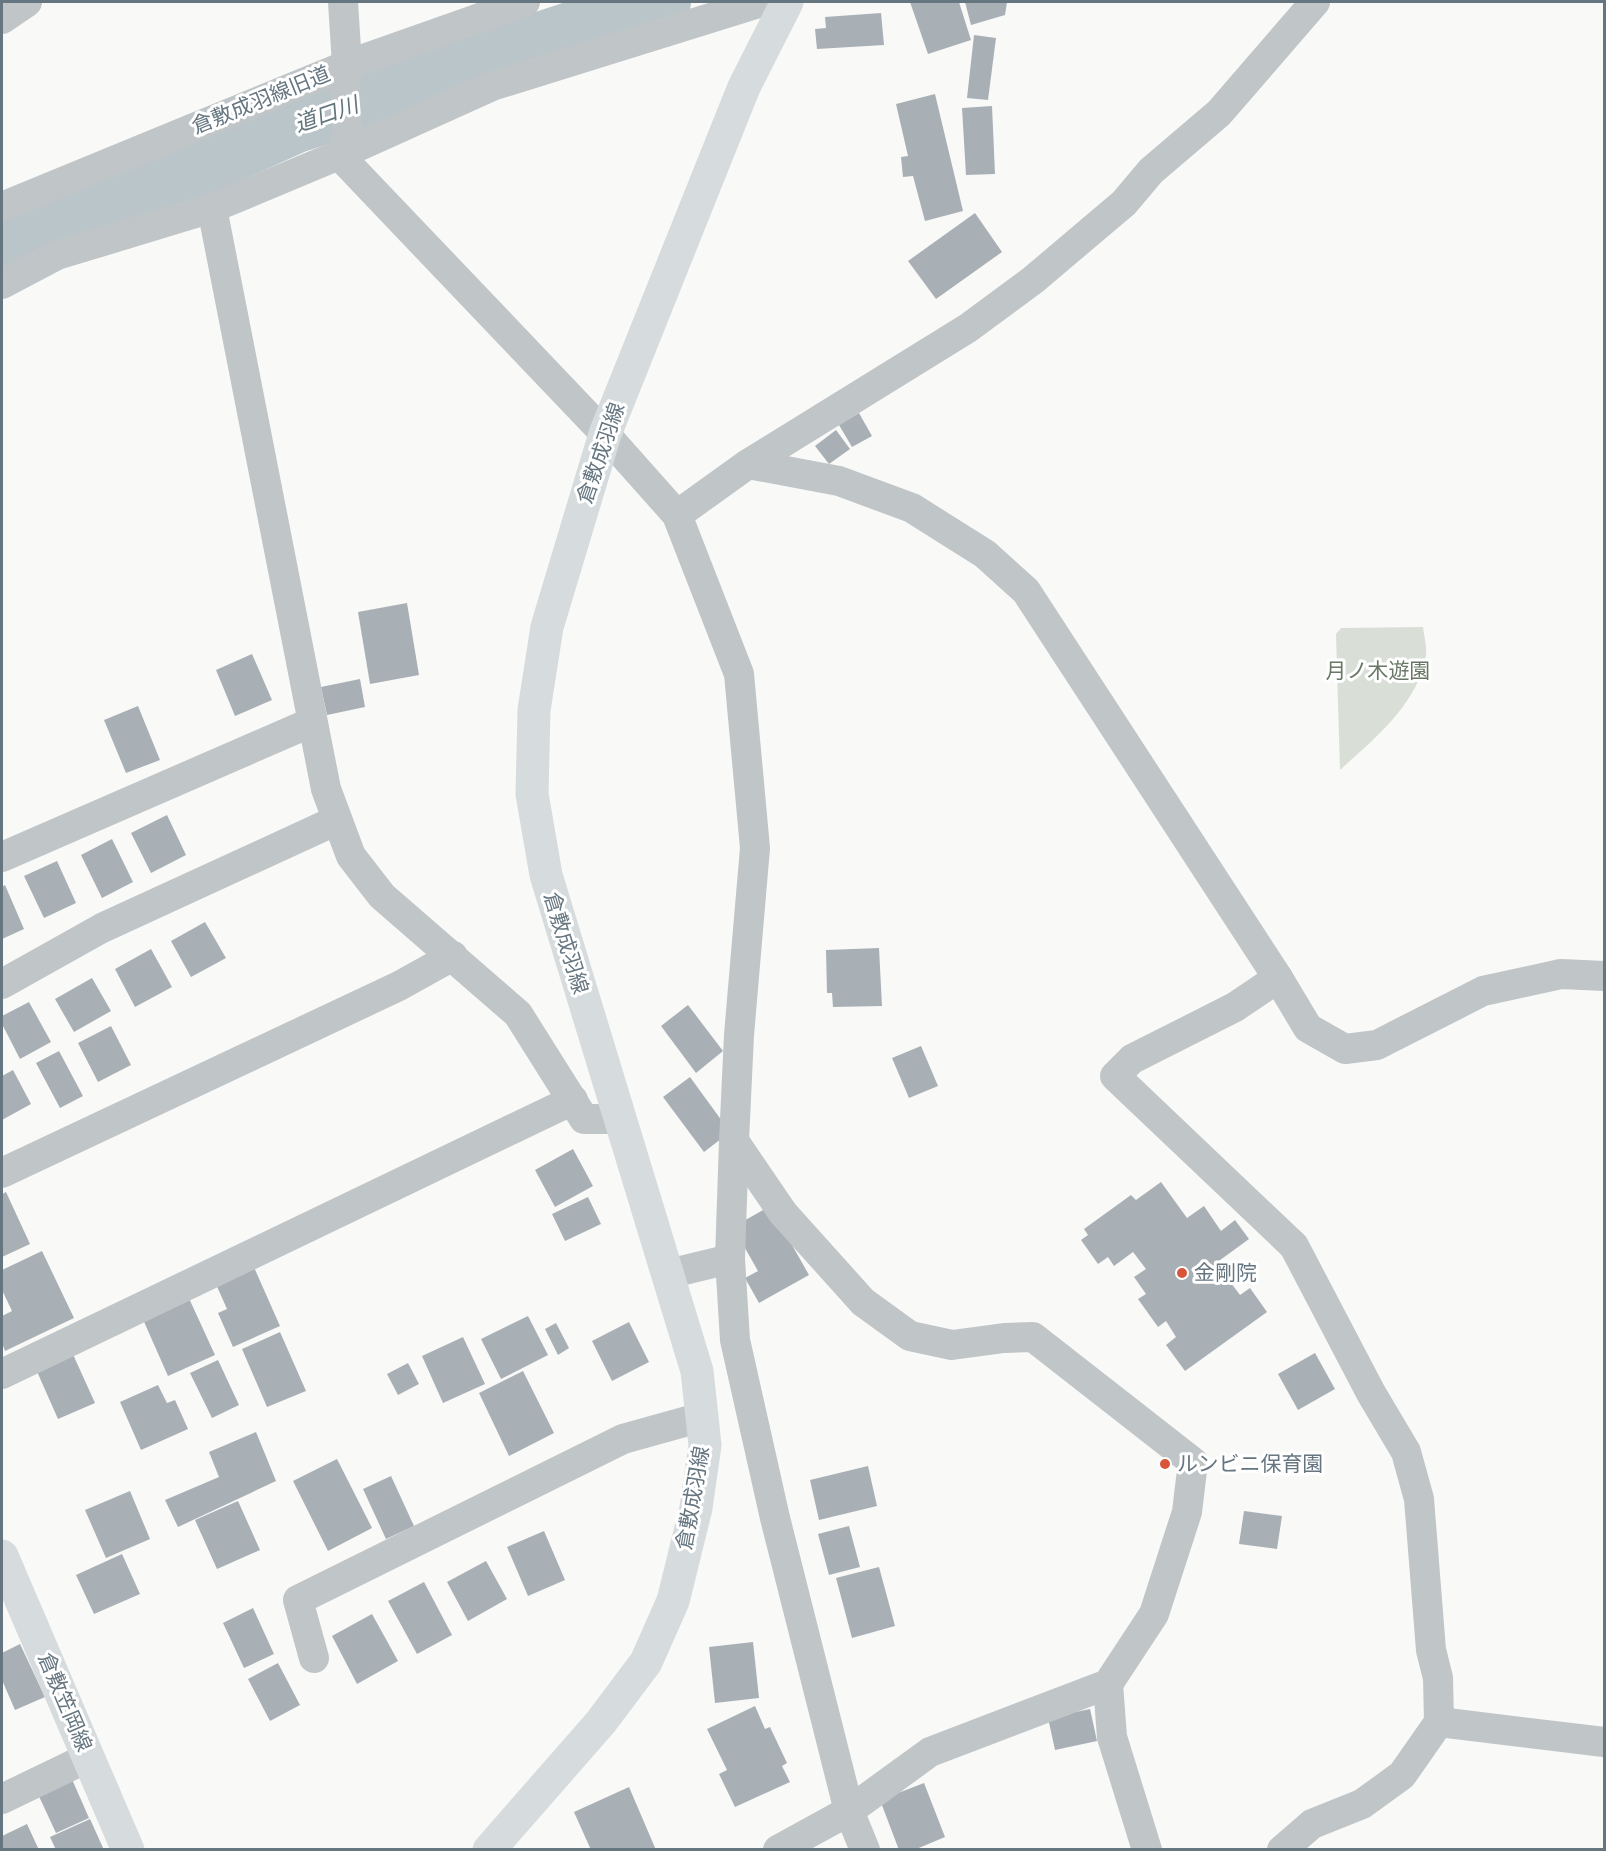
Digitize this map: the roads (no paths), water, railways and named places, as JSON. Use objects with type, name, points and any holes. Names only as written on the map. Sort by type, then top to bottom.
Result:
[{"type":"main road","name":"倉敷成羽線","points":[[489,1850],[601,1722],[646,1662],[673,1601],[696,1508],[705,1445],[697,1371],[546,875],[532,794],[534,710],[547,627],[605,434],[744,87],[787,2]]},
{"type":"main road","name":"倉敷笠岡線","points":[[2,1556],[128,1850]]},
{"type":"street","points":[[2,19],[27,2]]},
{"type":"street","points":[[343,2],[346,76],[343,146],[677,515],[735,663],[740,686],[755,848],[739,1035],[734,1141],[730,1259],[735,1340],[775,1518],[849,1811],[866,1850]]},
{"type":"street","name":"倉敷成羽線旧道","points":[[2,207],[346,76],[525,2]]},
{"type":"street","points":[[2,284],[57,255],[212,208],[343,146],[492,86],[762,2]]},
{"type":"street","points":[[677,515],[748,464],[968,328],[1033,280],[1124,203],[1151,171],[1219,113],[1315,2]]},
{"type":"street","points":[[212,208],[326,789],[351,855],[382,896],[519,1014],[584,1119],[620,1119]]},
{"type":"street","points":[[748,464],[839,481],[912,508],[985,554],[1026,591],[1278,978],[1308,1028],[1345,1049],[1377,1046],[1483,991],[1561,974],[1605,976]]},
{"type":"street","points":[[2,857],[312,722]]},
{"type":"street","points":[[2,984],[102,928],[337,820]]},
{"type":"street","points":[[2,1173],[399,986],[453,956]]},
{"type":"street","points":[[1278,978],[1235,1007],[1132,1059],[1115,1076],[1294,1246],[1371,1394],[1406,1452],[1419,1499],[1431,1650],[1438,1678],[1439,1722],[1402,1775],[1362,1804],[1312,1824],[1282,1850]]},
{"type":"street","points":[[2,1374],[573,1101]]},
{"type":"street","points":[[734,1141],[783,1213],[855,1294],[910,1336],[951,1345],[1004,1338],[1033,1337],[1192,1462],[1187,1512],[1154,1614],[1108,1684],[930,1752],[849,1811],[778,1850]]},
{"type":"street","points":[[668,1274],[730,1259]]},
{"type":"street","points":[[314,1658],[297,1600],[623,1439],[702,1417]]},
{"type":"street","points":[[1108,1684],[1112,1737],[1147,1850]]},
{"type":"street","points":[[1439,1722],[1605,1742]]},
{"type":"street","points":[[2,1799],[88,1757]]},
{"type":"waterway","name":"道口川","points":[[2,255],[296,123],[661,2]]},
{"type":"place","name":"金剛院","points":[[1182,1273]]},
{"type":"place","name":"ルンビニ保育園","points":[[1165,1464]]},
{"type":"park label","name":"月ノ木遊園","points":[[1378,671]]}]
